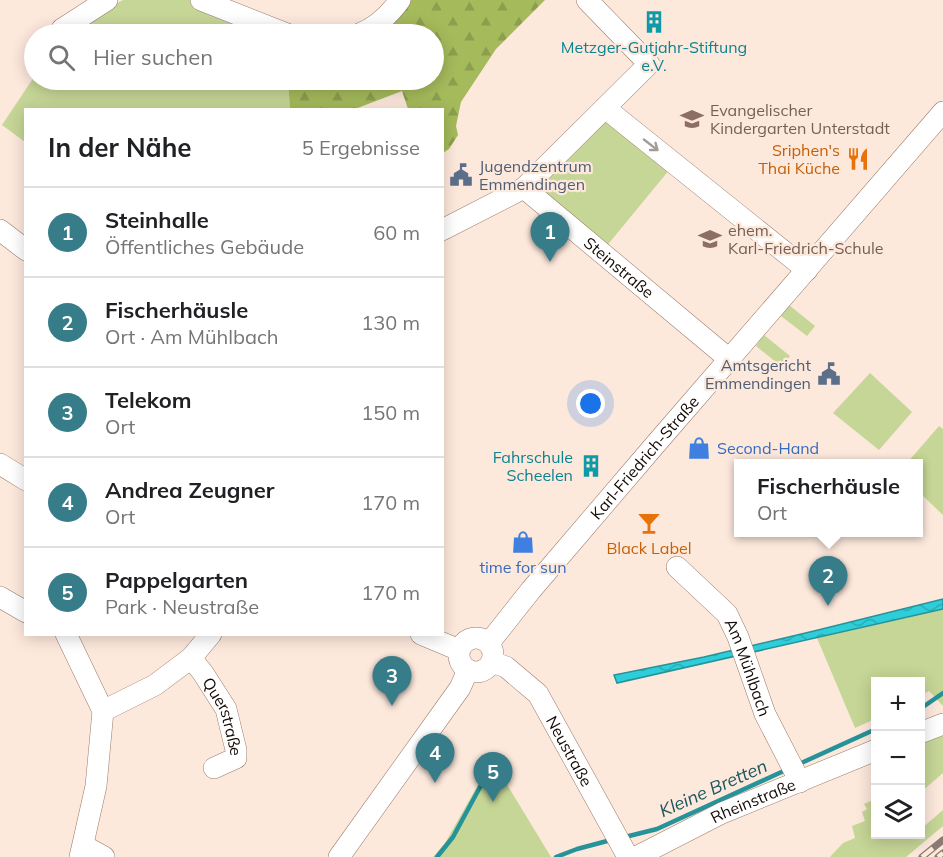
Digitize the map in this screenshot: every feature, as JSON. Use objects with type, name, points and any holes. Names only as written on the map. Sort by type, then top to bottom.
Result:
[{"type":"street","points":[[70,24],[107,0]]},
{"type":"street","points":[[201,0],[262,24]]},
{"type":"street","points":[[376,24],[392,11],[400,0]]},
{"type":"street","points":[[444,229],[524,188],[649,64],[587,0]]},
{"type":"street","points":[[605,108],[807,270]]},
{"type":"street","name":"Karl-Friedrich-Straße","points":[[490,652],[531,590],[943,112]]},
{"type":"street","name":"Steinstraße","points":[[524,188],[729,359]]},
{"type":"street","points":[[0,230],[24,248]]},
{"type":"street","points":[[0,464],[24,479]]},
{"type":"street","name":"Am Mühlbach","points":[[677,567],[727,614],[765,714],[800,782]]},
{"type":"street","points":[[0,597],[24,611]]},
{"type":"street","points":[[67,636],[103,711],[96,786],[82,851],[104,857]]},
{"type":"street","name":"Querstraße","points":[[103,711],[156,685],[190,657],[209,636]]},
{"type":"street","points":[[426,636],[459,650]]},
{"type":"street","points":[[478,637],[490,652],[485,669],[480,672],[468,670],[460,662],[459,650],[467,640],[472,638],[478,637]]},
{"type":"street","name":"Neustraße","points":[[490,652],[538,694],[630,856]]},
{"type":"street","name":"Querstraße","points":[[190,657],[226,709],[236,750],[236,758],[214,768]]},
{"type":"street","points":[[339,857],[460,688],[468,670]]},
{"type":"street","points":[[925,731],[943,724]]},
{"type":"street","name":"Rheinstraße","points":[[630,856],[722,813],[871,752]]},
{"type":"green space","points":[[123,0],[204,0],[247,24],[79,24]]},
{"type":"green space","points":[[407,0],[545,0],[496,49],[461,102],[456,126],[458,135],[444,152],[444,108],[408,108],[402,91],[358,108],[290,108],[289,90],[444,90],[444,24],[384,24]]},
{"type":"green space","points":[[25,90],[289,90],[290,108],[24,108],[24,141],[2,125]]},
{"type":"green space","points":[[604,117],[670,169],[605,248],[532,187]]},
{"type":"green space","points":[[789,305],[815,326],[807,336],[781,316]]},
{"type":"green space","points":[[764,335],[790,356],[782,367],[756,346]]},
{"type":"green space","points":[[870,373],[912,412],[879,450],[833,413]]},
{"type":"green space","points":[[939,426],[943,429],[943,515],[923,496],[923,459],[910,459]]},
{"type":"green space","points":[[943,609],[943,706],[929,691],[925,693],[925,677],[871,677],[871,721],[855,728],[817,638]]},
{"type":"green space","points":[[943,732],[943,773],[925,789],[925,785],[925,737]]},
{"type":"green space","points":[[492,760],[551,857],[433,857],[445,843]]},
{"type":"green space","points":[[871,801],[871,839],[925,839],[925,826],[943,810],[943,826],[906,857],[830,857],[843,843],[855,838],[852,826],[865,821],[862,812],[867,809],[864,804]]},
{"type":"water","points":[[943,599],[943,609],[617,683],[614,675],[704,657]]},
{"type":"waterway","name":"Kleine Bretten","points":[[925,706],[943,693]]},
{"type":"waterway","name":"Kleine Bretten","points":[[799,764],[872,731]]},
{"type":"waterway","points":[[437,857],[453,837],[492,765]]},
{"type":"waterway","name":"Kleine Bretten","points":[[625,837],[657,829],[788,769]]},
{"type":"waterway","name":"Kleine Bretten","points":[[556,857],[611,840]]},
{"type":"railway","points":[[922,857],[943,840]]},
{"type":"railway","points":[[938,857],[943,853]]},
{"type":"place","name":"Metzger-Gutjahr-Stiftung e.V.","points":[[654,22]]},
{"type":"place","name":"Evangelischer Kindergarten Unterstadt","points":[[692,119]]},
{"type":"place","name":"Sriphen's Thai Küche","points":[[858,159]]},
{"type":"place","name":"Jugendzentrum Emmendingen","points":[[461,175]]},
{"type":"place","name":"ehem. Karl-Friedrich-Schule","points":[[710,239]]},
{"type":"place","name":"Steinhalle","points":[[550,262]]},
{"type":"place","name":"Amtsgericht Emmendingen","points":[[829,374]]},
{"type":"place","name":"Second-Hand","points":[[699,448]]},
{"type":"place","name":"Fahrschule Scheelen","points":[[591,466]]},
{"type":"place","name":"Black Label","points":[[649,523]]},
{"type":"place","name":"time for sun","points":[[523,542]]},
{"type":"place","name":"Fischerhäusle","points":[[828,606]]},
{"type":"place","name":"Telekom","points":[[392,706]]},
{"type":"place","name":"Andrea Zeugner","points":[[435,783]]},
{"type":"place","name":"Pappelgarten","points":[[493,802]]}]
